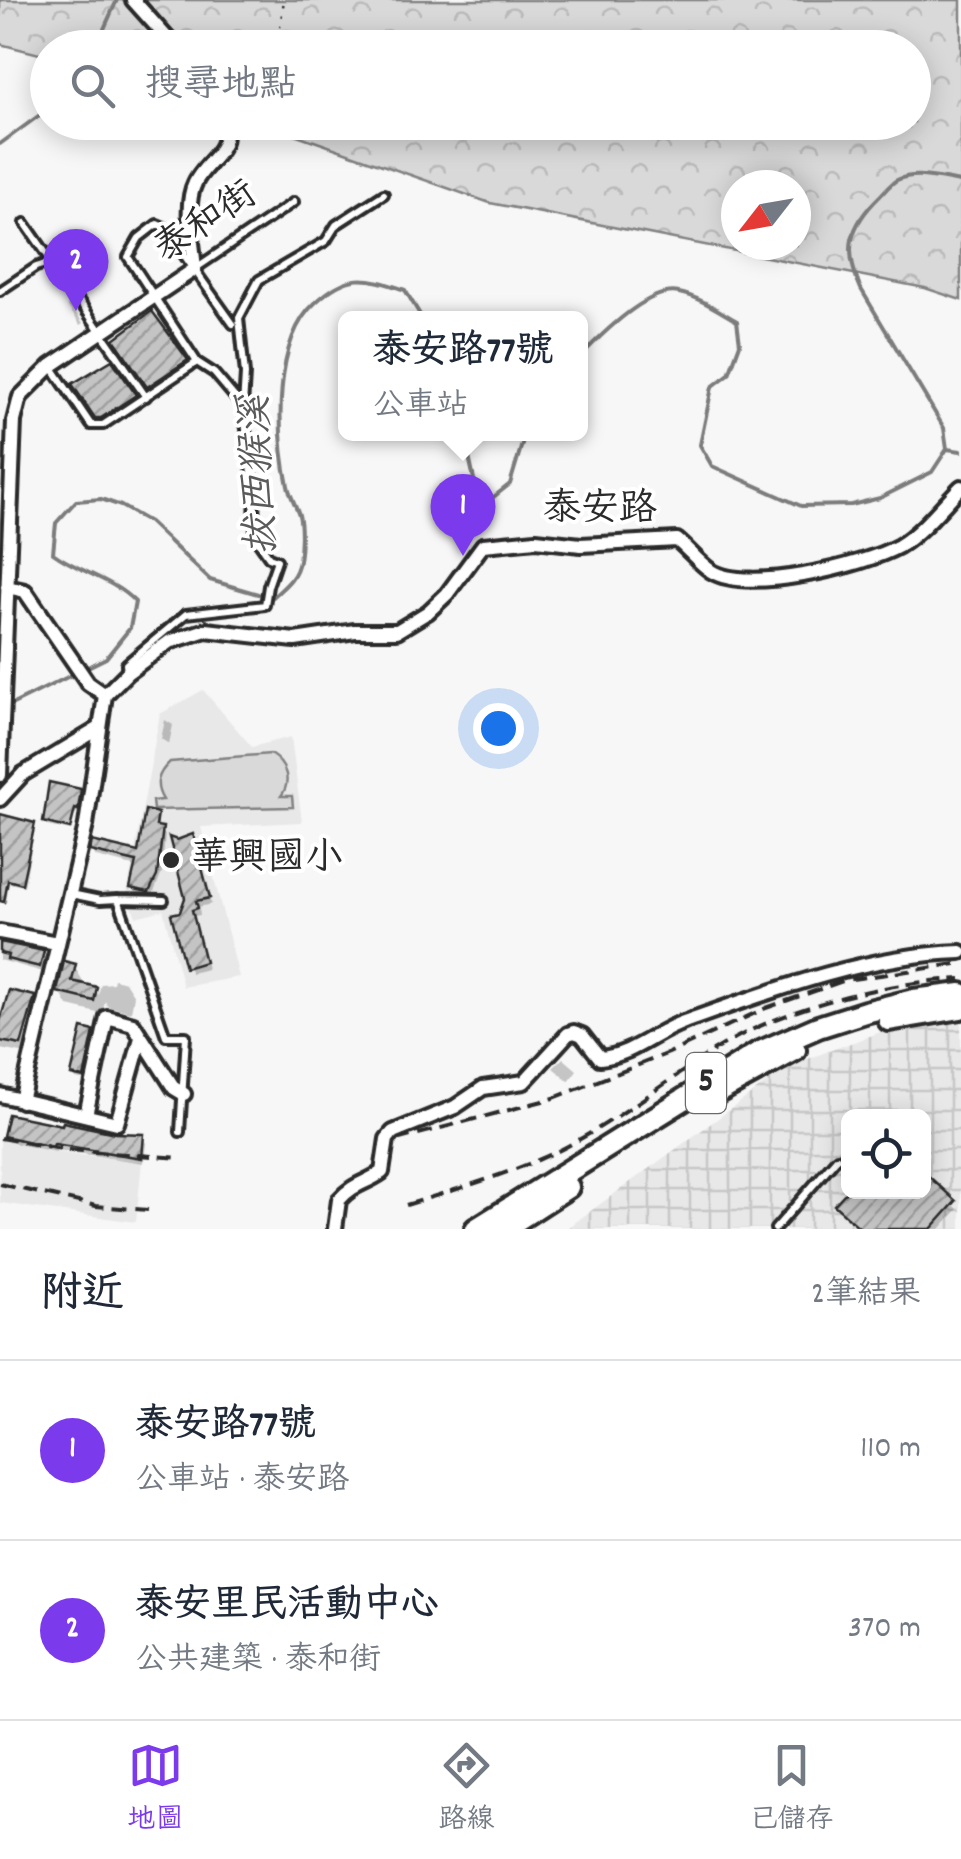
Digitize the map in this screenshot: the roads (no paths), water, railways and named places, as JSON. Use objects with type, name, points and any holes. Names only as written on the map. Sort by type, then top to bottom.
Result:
[{"type":"main road","name":"5","points":[[490,1227],[727,1070],[785,1040],[866,1012],[961,994]]},
{"type":"main road","name":"5","points":[[490,1227],[778,1058],[850,1030],[961,1008]]},
{"type":"street","points":[[133,0],[160,30]]},
{"type":"street","points":[[194,268],[190,196],[194,184],[226,140]]},
{"type":"street","name":"泰和街","points":[[0,774],[7,587],[6,483],[20,397],[51,366],[99,330],[194,268]]},
{"type":"street","name":"泰安路","points":[[104,696],[169,642],[206,630],[295,640],[355,631],[396,631],[428,612],[447,594],[482,545],[536,540],[581,545],[676,540],[711,571],[745,582],[831,571],[898,546],[961,487]]},
{"type":"street","points":[[7,587],[26,592],[88,683],[104,696],[86,825],[21,1100]]},
{"type":"street","points":[[0,799],[23,774],[98,729]]},
{"type":"street","points":[[0,932],[57,943]]},
{"type":"street","points":[[336,1229],[339,1200],[360,1181],[382,1172],[387,1138],[393,1132],[456,1108],[483,1088],[524,1082],[568,1034],[582,1035],[600,1058],[606,1057],[644,1045],[678,1024],[796,984],[873,962],[924,953],[961,952]]},
{"type":"street","points":[[86,1115],[107,1017],[132,1024],[174,1088],[184,1094]]},
{"type":"street","points":[[2,1099],[118,1123],[141,1038]]},
{"type":"lane","points":[[242,407],[245,374],[239,318],[259,280],[326,241],[336,225],[384,194]]},
{"type":"lane","name":"泰和街","points":[[194,268],[294,202]]},
{"type":"lane","points":[[25,222],[146,397]]},
{"type":"lane","points":[[233,324],[164,226],[157,224],[140,238],[128,256],[197,362],[214,373],[242,407]]},
{"type":"lane","points":[[0,291],[36,267],[52,262]]},
{"type":"lane","points":[[51,366],[91,425],[103,425],[197,362]]},
{"type":"lane","name":"泰安路","points":[[128,673],[126,664],[186,614],[266,605],[277,560],[269,557],[254,537],[254,488],[242,407]]},
{"type":"lane","points":[[71,894],[100,900],[164,900]]},
{"type":"lane","points":[[118,899],[166,1036],[186,1036],[180,1132]]},
{"type":"lane","points":[[774,1229],[837,1158]]},
{"type":"waterway","points":[[104,30],[117,0]]},
{"type":"waterway","points":[[0,144],[30,122]]},
{"type":"waterway","name":"拔西猴溪","points":[[588,349],[626,314],[654,297],[679,293],[701,301],[737,321],[740,344],[729,374],[712,387],[700,445],[712,466],[801,506],[851,505],[880,498],[932,472],[947,449],[944,428],[861,289],[852,262],[852,239],[861,218],[897,180],[920,176],[961,182]]},
{"type":"waterway","name":"拔西猴溪","points":[[273,597],[293,577],[300,556],[300,520],[288,486],[281,415],[285,364],[301,320],[327,293],[357,280],[405,290],[418,311]]},
{"type":"waterway","name":"拔西猴溪","points":[[466,441],[475,484],[491,499],[510,484],[523,441]]},
{"type":"waterway","points":[[947,449],[961,451]]},
{"type":"waterway","name":"拔西猴溪","points":[[7,707],[106,658],[130,628],[135,602],[117,587],[53,553],[56,523],[76,501],[101,499],[121,506],[149,522],[210,580],[258,594]]},
{"type":"railway","points":[[396,1140],[554,1098],[669,1053],[766,1008],[846,980],[956,964]]},
{"type":"railway","points":[[406,1205],[558,1151],[618,1116],[713,1051],[769,1022],[865,992],[961,979]]},
{"type":"railway","points":[[0,1138],[67,1150],[182,1158]]},
{"type":"railway","points":[[0,1184],[96,1206],[148,1210]]},
{"type":"place","name":"泰安里民活動中心","points":[[76,311]]},
{"type":"place","name":"泰安路77號","points":[[463,556]]},
{"type":"place","name":"華興國小","points":[[171,860]]}]
